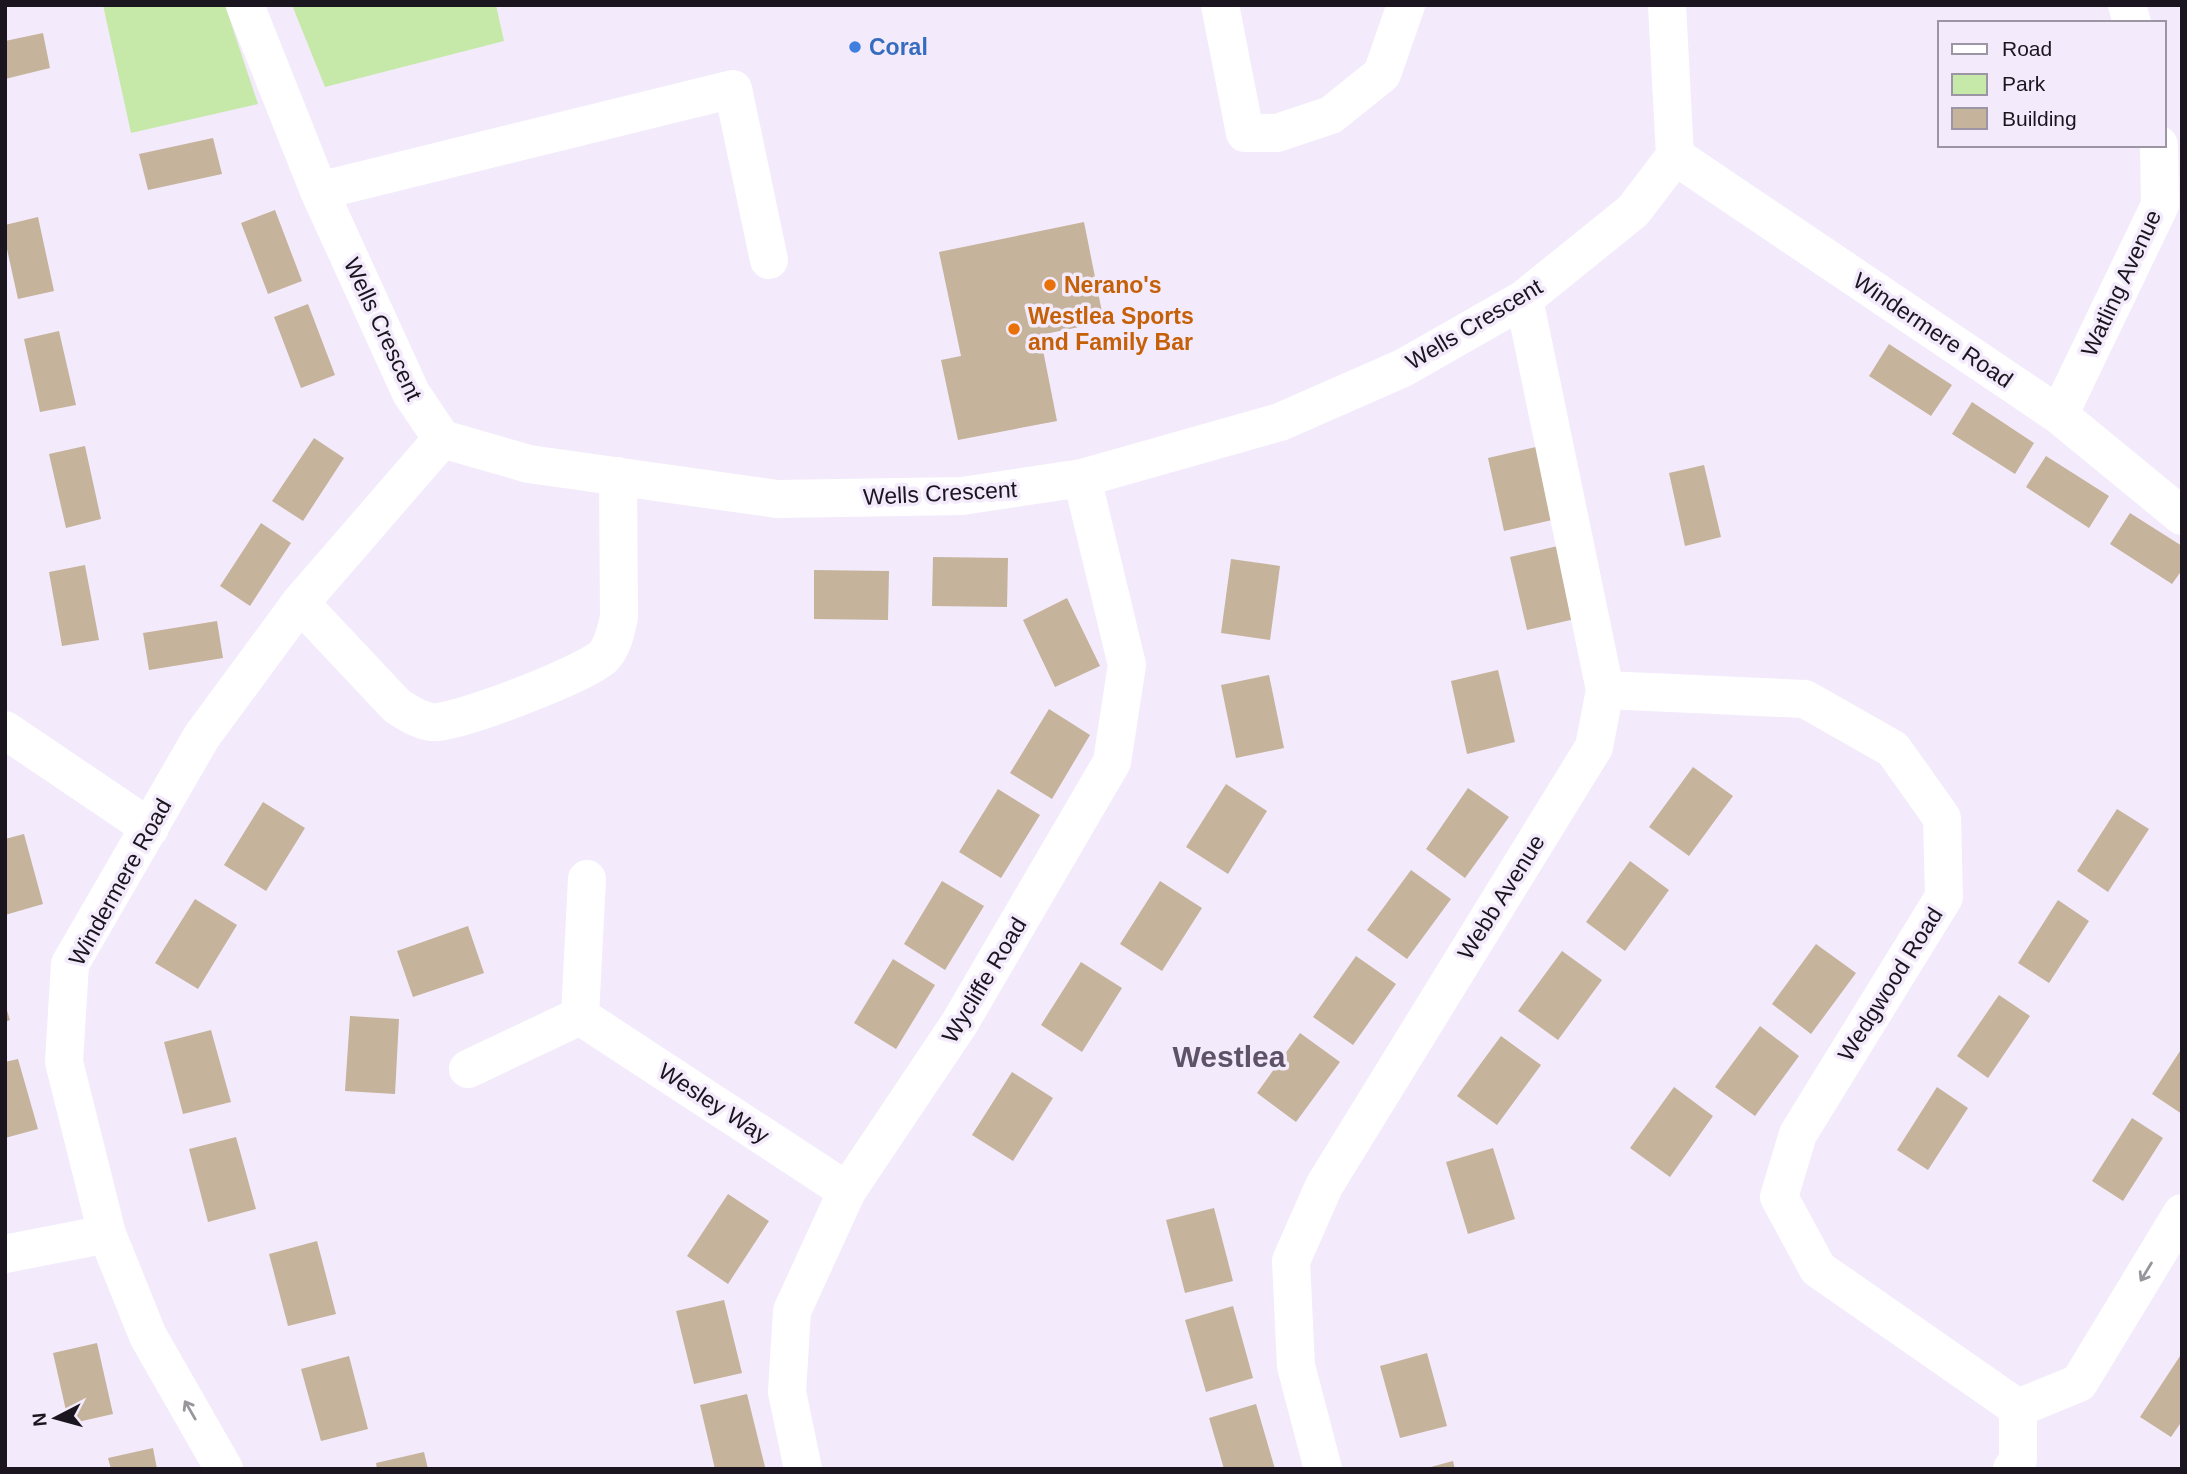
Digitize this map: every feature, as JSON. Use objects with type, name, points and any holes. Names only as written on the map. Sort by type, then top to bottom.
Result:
[{"type":"street","name":"Wells Crescent","points":[[245,5],[319,191],[411,393],[442,439],[529,464],[777,499],[962,496],[1082,478],[1280,422],[1403,368],[1524,299],[1633,211],[1675,156]]},
{"type":"street","points":[[1220,5],[1245,133],[1278,133],[1331,115],[1382,74],[1406,5]]},
{"type":"street","points":[[1667,5],[1675,156]]},
{"type":"street","points":[[319,191],[733,89],[769,260]]},
{"type":"street","name":"Watling Avenue","points":[[2059,415],[2160,205],[2159,147]]},
{"type":"street","name":"Windermere Road","points":[[1675,156],[2059,415],[2182,516]]},
{"type":"street","name":"Webb Avenue","points":[[1323,1469],[1296,1366],[1291,1261],[1324,1186],[1594,747],[1605,690],[1524,299]]},
{"type":"street","name":"Windermere Road","points":[[224,1469],[148,1336],[107,1234],[64,1062],[70,964],[202,736],[300,603],[442,439]]},
{"type":"street","points":[[300,603],[397,706],[415,717],[432,722],[447,720],[497,704],[587,668],[605,655],[613,640],[619,617],[618,476]]},
{"type":"street","name":"Wycliffe Road","points":[[803,1469],[787,1392],[792,1311],[847,1191],[959,1024],[1112,762],[1126,665],[1082,478]]},
{"type":"street","name":"Wedgwood Road","points":[[1605,690],[1805,699],[1893,749],[1942,818],[1944,897],[1798,1133],[1779,1196],[1818,1269],[2018,1408]]},
{"type":"street","points":[[5,730],[150,828]]},
{"type":"street","points":[[468,1069],[580,1016],[587,878]]},
{"type":"street","name":"Wesley Way","points":[[580,1016],[847,1191]]},
{"type":"street","points":[[2012,1469],[2018,1460],[2018,1408],[2079,1382],[2182,1213]]},
{"type":"street","points":[[5,1254],[107,1234]]},
{"type":"green space","points":[[103,5],[225,5],[258,104],[131,133]]},
{"type":"green space","points":[[292,5],[496,5],[504,41],[325,87]]},
{"type":"building","points":[[43,33],[50,68],[5,79],[5,41]]},
{"type":"building","points":[[213,138],[222,174],[148,190],[139,154]]},
{"type":"building","points":[[275,210],[302,281],[268,294],[241,223]]},
{"type":"building","points":[[38,217],[54,291],[18,299],[5,240],[5,225]]},
{"type":"building","name":"Westlea Sports and Family Bar","points":[[1084,222],[1104,322],[1040,335],[1057,421],[958,440],[941,360],[961,356],[939,252]]},
{"type":"building","points":[[308,304],[335,375],[301,388],[274,317]]},
{"type":"building","points":[[59,331],[76,405],[40,412],[24,339]]},
{"type":"building","points":[[1889,344],[1952,385],[1931,416],[1869,376]]},
{"type":"building","points":[[1972,402],[2034,443],[2015,474],[1952,434]]},
{"type":"building","points":[[314,438],[344,458],[303,521],[272,501]]},
{"type":"building","points":[[85,446],[101,519],[66,528],[49,454]]},
{"type":"building","points":[[1536,447],[1552,520],[1504,531],[1488,458]]},
{"type":"building","points":[[2046,456],[2109,496],[2089,528],[2026,487]]},
{"type":"building","points":[[1704,465],[1721,537],[1685,546],[1669,473]]},
{"type":"building","points":[[2130,513],[2182,546],[2182,570],[2172,584],[2110,544]]},
{"type":"building","points":[[261,523],[291,543],[250,606],[220,586]]},
{"type":"building","points":[[1558,546],[1575,619],[1527,630],[1510,557]]},
{"type":"building","points":[[933,557],[1008,558],[1007,607],[932,606]]},
{"type":"building","points":[[1231,559],[1280,566],[1270,640],[1221,633]]},
{"type":"building","points":[[85,565],[99,640],[62,646],[49,572]]},
{"type":"building","points":[[814,570],[889,571],[888,620],[814,619]]},
{"type":"building","points":[[1067,598],[1100,666],[1055,687],[1023,620]]},
{"type":"building","points":[[217,621],[223,658],[149,670],[143,633]]},
{"type":"building","points":[[1498,670],[1515,742],[1467,754],[1451,681]]},
{"type":"building","points":[[1269,675],[1284,748],[1236,758],[1221,685]]},
{"type":"building","points":[[1049,709],[1090,735],[1052,799],[1010,773]]},
{"type":"building","points":[[1693,767],[1733,796],[1689,856],[1649,827]]},
{"type":"building","points":[[1226,784],[1267,811],[1228,874],[1186,847]]},
{"type":"building","points":[[1468,788],[1509,817],[1465,878],[1426,849]]},
{"type":"building","points":[[998,789],[1040,815],[1001,878],[959,852]]},
{"type":"building","points":[[263,802],[305,828],[266,891],[224,865]]},
{"type":"building","points":[[2117,809],[2149,829],[2108,892],[2077,871]]},
{"type":"building","points":[[24,834],[43,904],[5,915],[5,839]]},
{"type":"building","points":[[1630,861],[1669,890],[1625,951],[1586,922]]},
{"type":"building","points":[[1411,870],[1451,899],[1407,959],[1367,930]]},
{"type":"building","points":[[942,881],[984,906],[945,970],[904,944]]},
{"type":"building","points":[[1160,881],[1202,908],[1162,971],[1120,944]]},
{"type":"building","points":[[195,899],[237,925],[198,989],[155,963]]},
{"type":"building","points":[[2058,900],[2089,921],[2049,983],[2018,963]]},
{"type":"building","points":[[468,926],[484,973],[413,997],[397,951]]},
{"type":"building","points":[[1816,944],[1856,973],[1811,1034],[1772,1004]]},
{"type":"building","points":[[1562,951],[1602,980],[1558,1040],[1518,1011]]},
{"type":"building","points":[[1356,956],[1396,984],[1353,1045],[1313,1017]]},
{"type":"building","points":[[893,959],[935,985],[896,1049],[854,1023]]},
{"type":"building","points":[[1081,962],[1122,988],[1082,1052],[1041,1025]]},
{"type":"building","points":[[1999,995],[2030,1016],[1988,1078],[1957,1056]]},
{"type":"building","points":[[5,1004],[10,1020],[5,1022]]},
{"type":"building","points":[[350,1016],[399,1019],[395,1094],[345,1091]]},
{"type":"building","points":[[1760,1026],[1799,1056],[1755,1116],[1715,1087]]},
{"type":"building","points":[[211,1030],[231,1102],[183,1114],[164,1042]]},
{"type":"building","points":[[1300,1033],[1340,1062],[1296,1122],[1257,1093]]},
{"type":"building","points":[[1501,1036],[1541,1065],[1497,1125],[1457,1096]]},
{"type":"building","points":[[2182,1048],[2182,1114],[2152,1094]]},
{"type":"building","points":[[18,1059],[38,1129],[5,1138],[5,1062]]},
{"type":"building","points":[[1012,1072],[1053,1098],[1013,1161],[972,1135]]},
{"type":"building","points":[[1674,1087],[1713,1116],[1670,1177],[1630,1148]]},
{"type":"building","points":[[1937,1087],[1968,1108],[1928,1170],[1897,1150]]},
{"type":"building","points":[[2132,1118],[2163,1138],[2123,1201],[2092,1181]]},
{"type":"building","points":[[236,1137],[256,1209],[208,1222],[189,1149]]},
{"type":"building","points":[[1493,1148],[1515,1219],[1468,1234],[1446,1162]]},
{"type":"building","points":[[728,1194],[769,1221],[728,1284],[687,1256]]},
{"type":"building","points":[[1214,1208],[1233,1281],[1185,1293],[1166,1220]]},
{"type":"building","points":[[317,1241],[336,1314],[288,1326],[269,1254]]},
{"type":"building","points":[[724,1300],[742,1373],[694,1384],[676,1311]]},
{"type":"building","points":[[1233,1306],[1253,1378],[1206,1392],[1185,1320]]},
{"type":"building","points":[[97,1343],[113,1414],[69,1424],[53,1353]]},
{"type":"building","points":[[1427,1353],[1447,1426],[1400,1438],[1380,1366]]},
{"type":"building","points":[[2182,1353],[2182,1421],[2171,1437],[2140,1417]]},
{"type":"building","points":[[349,1356],[368,1429],[321,1441],[301,1369]]},
{"type":"building","points":[[747,1394],[765,1467],[715,1469],[700,1405]]},
{"type":"building","points":[[1256,1404],[1275,1469],[1224,1469],[1209,1418]]},
{"type":"building","points":[[153,1448],[157,1469],[111,1469],[108,1458]]},
{"type":"building","points":[[424,1452],[428,1469],[377,1469],[376,1463]]},
{"type":"building","points":[[1453,1461],[1455,1469],[1427,1469],[1427,1468]]},
{"type":"place","name":"Coral","points":[[855,47]]},
{"type":"place","name":"Nerano's","points":[[1050,285]]},
{"type":"place","name":"Westlea Sports and Family Bar","points":[[1014,329]]},
{"type":"district","name":"Westlea","points":[[1229,1056]]}]
